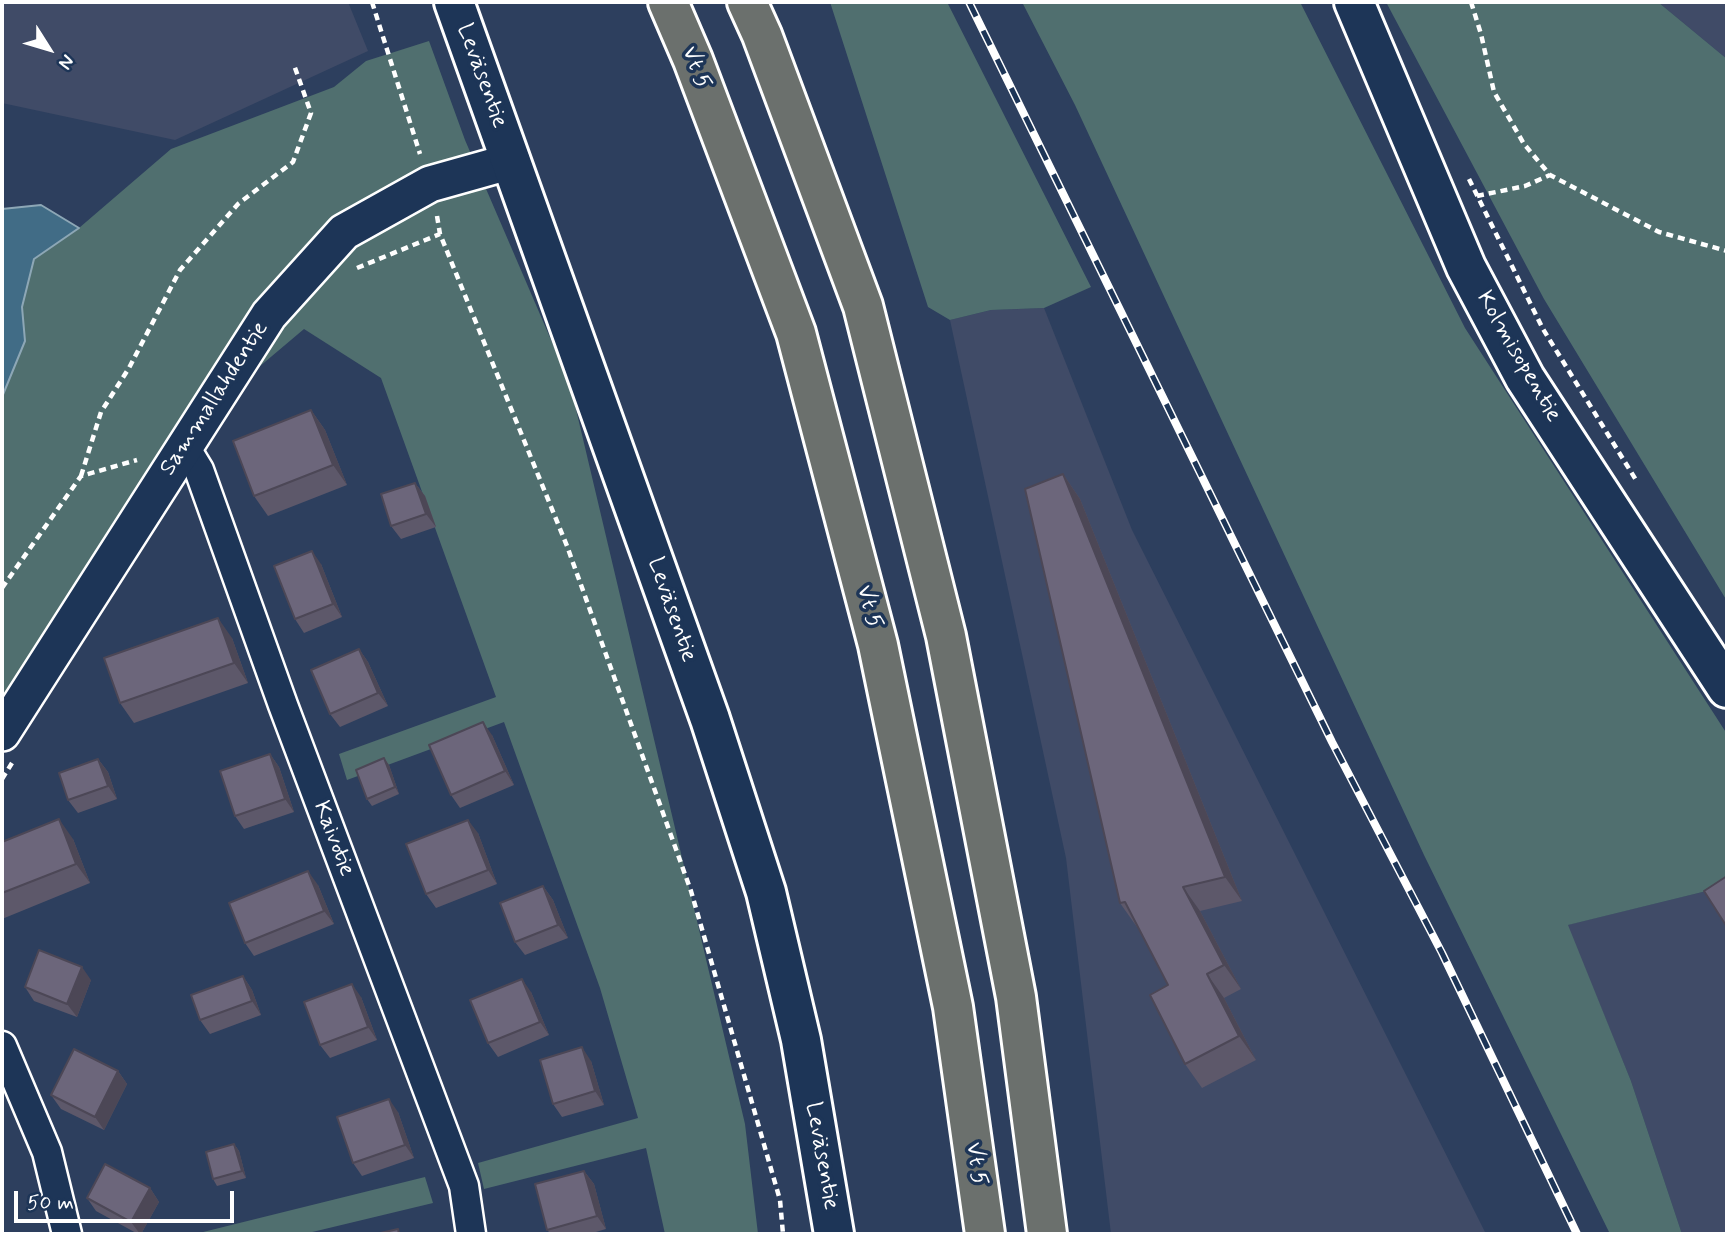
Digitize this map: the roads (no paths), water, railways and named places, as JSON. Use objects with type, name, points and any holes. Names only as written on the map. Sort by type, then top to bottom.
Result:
[{"type":"highway","name":"Vt 5","points":[[668,2],[693,60],[796,333],[878,645],[953,1007],[985,1234]]},
{"type":"highway","points":[[747,2],[762,35],[863,306],[946,636],[1016,997],[1047,1234]]},
{"type":"main road","name":"Leväsentie","points":[[454,2],[710,719],[766,892],[801,1040],[834,1234]]},
{"type":"main road","name":"Kolmisopentie","points":[[1353,2],[1466,267],[1525,378],[1727,688]]},
{"type":"street","name":"Sammallahdentie","points":[[2,733],[269,315],[344,232],[430,184],[512,161]]},
{"type":"street","name":"Kaivotie","points":[[185,447],[199,470],[283,705],[459,1172],[464,1186],[471,1234]]},
{"type":"street","points":[[2,1046],[47,1152],[67,1234]]},
{"type":"railway","points":[[969,2],[1332,742],[1442,953],[1577,1234]]}]
